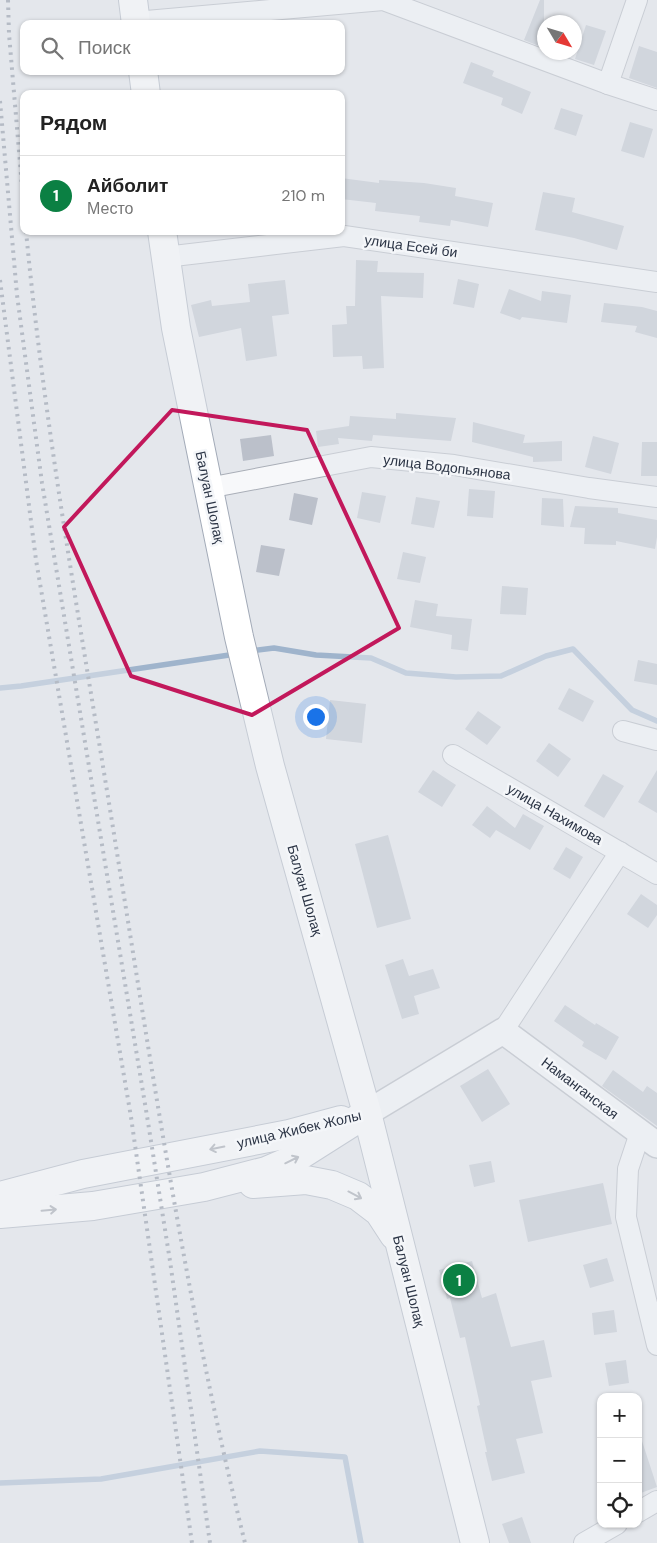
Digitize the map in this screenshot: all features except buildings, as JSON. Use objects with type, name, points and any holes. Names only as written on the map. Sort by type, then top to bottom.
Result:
[{"type":"main road","points":[[144,75],[145,90]]},
{"type":"main road","name":"Балуан Шолақ","points":[[164,244],[176,328],[239,637],[270,766],[367,1113],[475,1543]]},
{"type":"main road","name":"улица Жибек Жолы","points":[[0,1214],[93,1206],[204,1187],[266,1171],[296,1158],[367,1113]]},
{"type":"main road","name":"улица Жибек Жолы","points":[[0,1196],[83,1174],[289,1134],[367,1113]]},
{"type":"main road","points":[[204,1187],[306,1180],[332,1185],[358,1196],[378,1212],[400,1243]]},
{"type":"street","points":[[135,15],[383,0],[608,84],[657,100]]},
{"type":"street","points":[[608,84],[638,0]]},
{"type":"street","name":"улица Есей би","points":[[164,244],[344,236],[657,282]]},
{"type":"street","name":"улица Водопьянова","points":[[208,488],[371,457],[454,464],[590,488],[657,497]]},
{"type":"street","points":[[623,731],[657,740]]},
{"type":"street","name":"улица Нахимова","points":[[453,755],[657,874]]},
{"type":"street","points":[[367,1113],[503,1031],[620,852]]},
{"type":"street","name":"Наманганская","points":[[503,1031],[649,1139]]},
{"type":"street","points":[[649,1139],[628,1169],[626,1217],[657,1345]]},
{"type":"street","points":[[642,1510],[657,1501]]},
{"type":"street","points":[[584,1543],[610,1528]]},
{"type":"highlighted area","points":[[172,410],[307,430],[399,628],[252,715],[131,676],[64,527]]},
{"type":"waterway","points":[[250,651],[274,648],[316,655],[371,658],[406,673],[456,677],[501,676],[546,656],[573,649],[632,710],[657,721]]},
{"type":"waterway","points":[[0,688],[236,654]]},
{"type":"waterway","points":[[0,1483],[101,1479],[260,1451],[345,1457],[361,1543]]},
{"type":"railway","points":[[8,0],[20,163]]},
{"type":"railway","points":[[0,101],[17,295],[42,483],[170,1261],[210,1543]]},
{"type":"railway","points":[[26,235],[34,310],[55,468],[174,1202],[207,1373],[245,1543]]},
{"type":"railway","points":[[0,280],[36,560],[131,1117],[192,1543]]},
{"type":"place","name":"Айболит","points":[[459,1280]]}]
